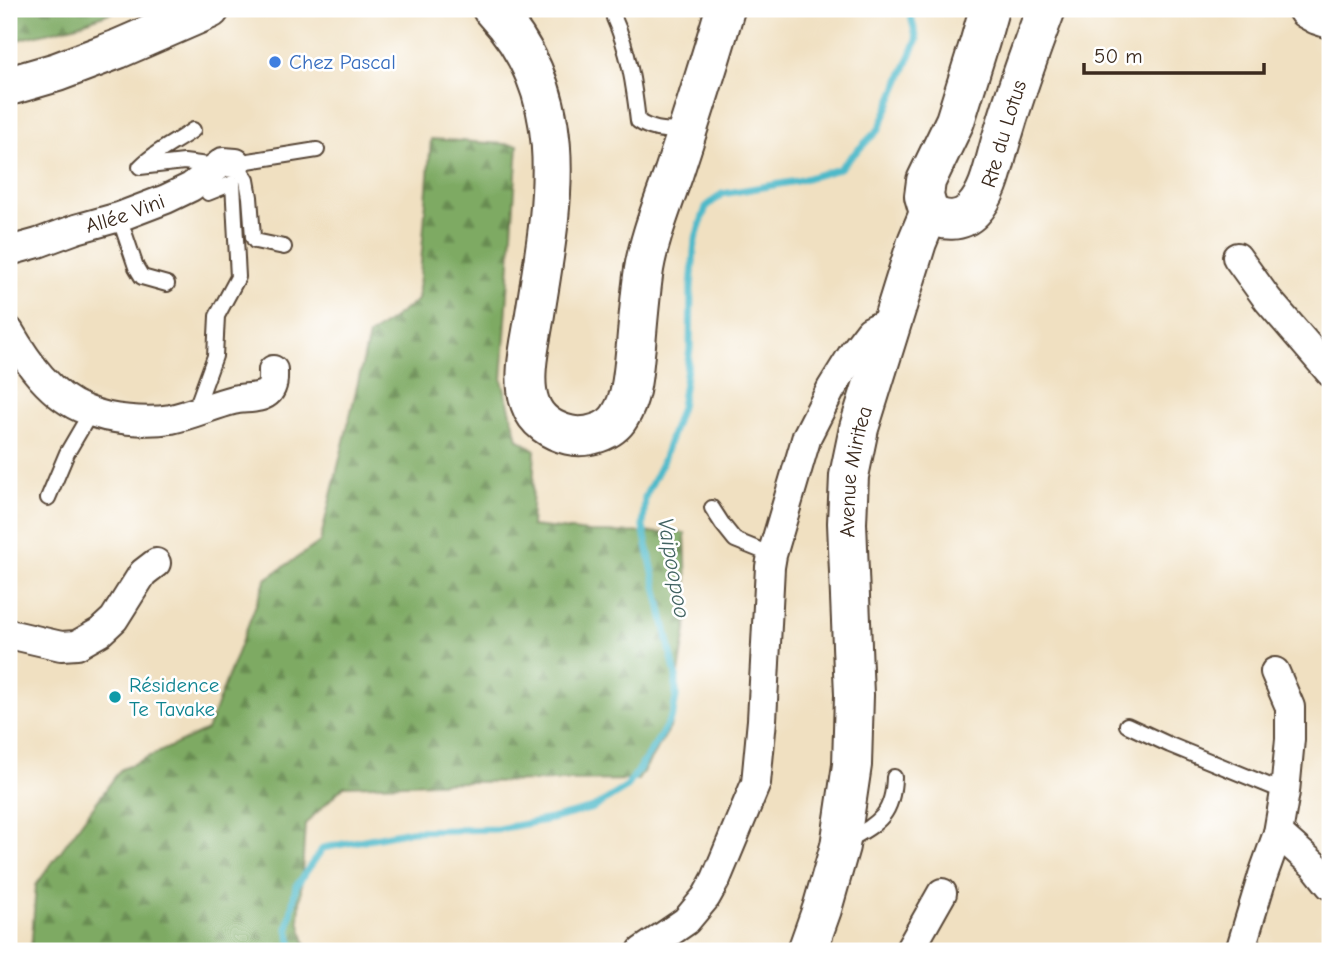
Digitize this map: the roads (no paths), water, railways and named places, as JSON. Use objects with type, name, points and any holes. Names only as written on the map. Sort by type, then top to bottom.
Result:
[{"type":"main road","points":[[9,86],[57,72],[118,49],[210,9]]},
{"type":"main road","points":[[492,9],[506,23],[525,51],[548,112],[552,154],[551,206],[529,351],[527,390],[530,404],[543,424],[572,436],[606,430],[620,419],[629,398],[643,272],[725,9]]},
{"type":"main road","name":"Avenue Miritea","points":[[807,951],[840,846],[852,765],[854,682],[847,523],[849,476],[859,428],[891,320],[929,213],[924,196],[926,181],[955,121],[989,9]]},
{"type":"main road","name":"Rte du Lotus","points":[[929,213],[944,220],[964,218],[981,200],[1046,9]]},
{"type":"main road","points":[[1307,9],[1330,19]]},
{"type":"street","name":"Allée Vini","points":[[10,246],[119,217],[191,187],[226,165]]},
{"type":"street","points":[[1237,257],[1268,300],[1330,372]]},
{"type":"street","points":[[642,951],[685,921],[706,897],[757,783],[772,555],[813,424],[854,352],[870,331],[891,320]]},
{"type":"street","points":[[12,345],[52,388],[68,401],[91,412],[131,420],[171,419],[236,399],[260,397],[269,391],[273,382],[273,370]]},
{"type":"street","points":[[9,634],[61,646],[77,645],[100,632],[114,619],[143,573],[156,563]]},
{"type":"street","points":[[1240,951],[1278,833],[1286,792],[1290,707],[1275,672]]},
{"type":"street","points":[[1278,833],[1315,866],[1330,885]]},
{"type":"street","points":[[909,951],[942,893]]},
{"type":"lane","points":[[614,18],[624,39],[634,85],[638,121],[648,128],[687,131]]},
{"type":"lane","points":[[193,131],[157,152],[140,167],[184,162],[226,165],[317,150]]},
{"type":"lane","points":[[226,165],[247,180],[255,241],[284,247]]},
{"type":"lane","points":[[195,411],[215,356],[217,316],[238,277],[233,183],[208,193]]},
{"type":"lane","points":[[119,217],[142,277],[167,284]]},
{"type":"lane","points":[[48,498],[67,453],[91,412]]},
{"type":"lane","points":[[712,509],[735,540],[772,555]]},
{"type":"lane","points":[[1127,725],[1286,792]]},
{"type":"lane","points":[[840,846],[874,825],[886,811],[893,794],[894,777]]},
{"type":"waterway","name":"Vaipoopoo","points":[[293,951],[288,929],[296,886],[323,848],[410,831],[498,829],[593,808],[627,787],[660,737],[673,714],[676,676],[643,527],[645,497],[662,463],[681,407],[690,349],[695,240],[706,207],[722,194],[797,181],[839,169],[879,129],[917,40],[909,9]]},
{"type":"place","name":"Chez Pascal","points":[[275,62]]},
{"type":"place","name":"Résidence Te Tavake","points":[[115,697]]}]
